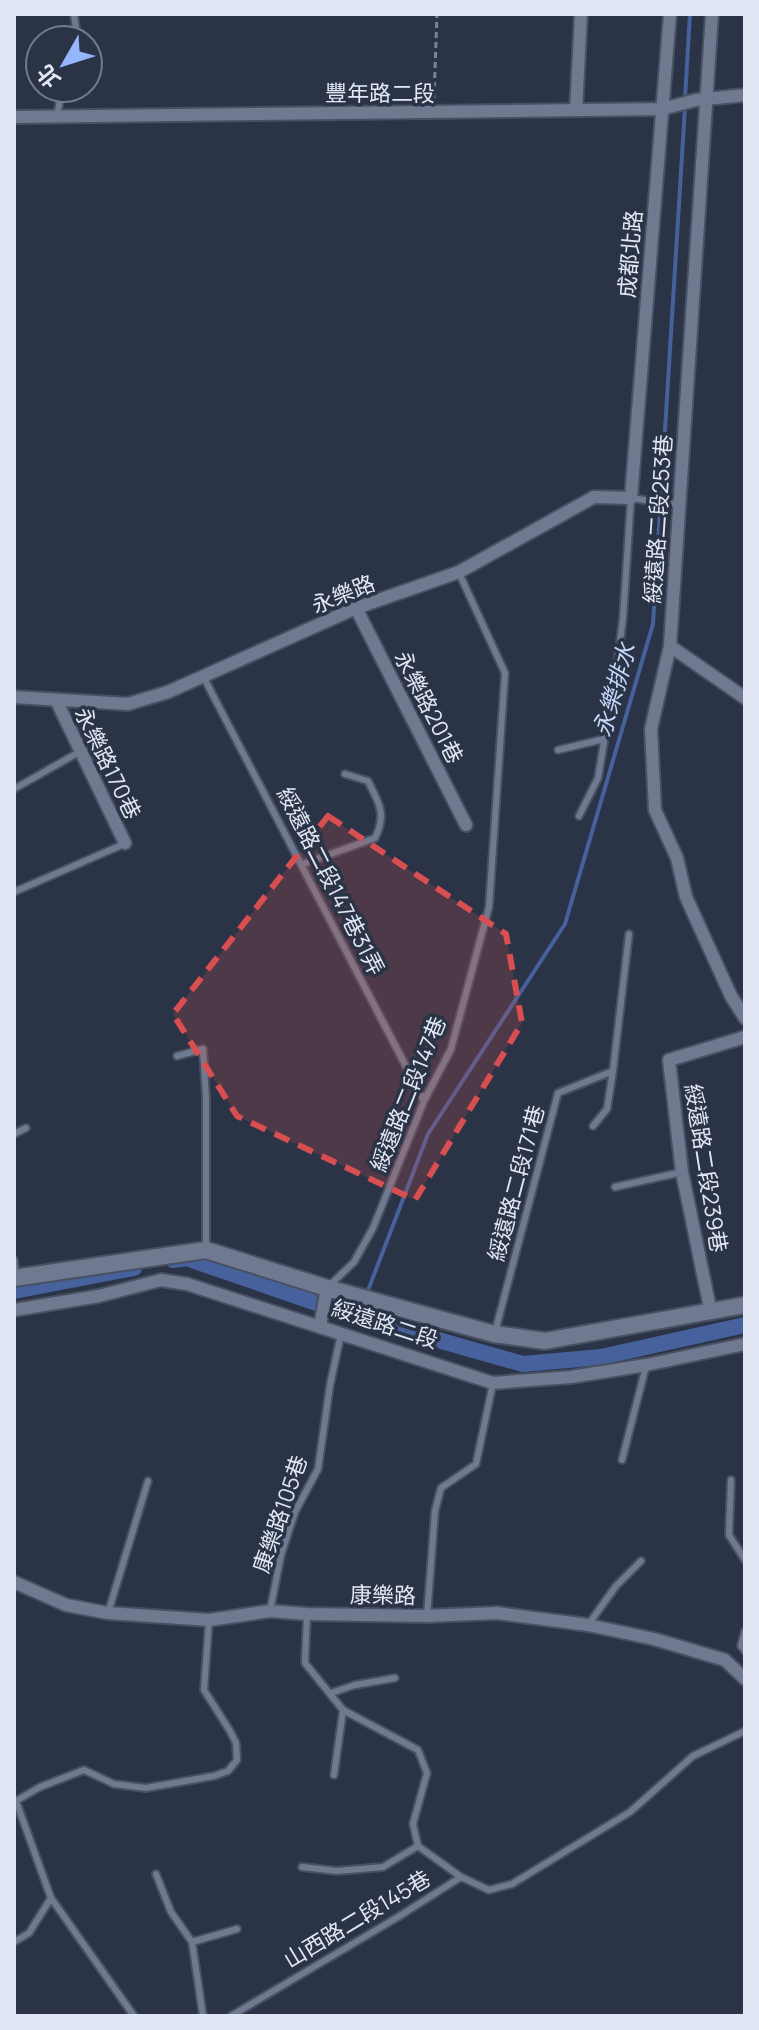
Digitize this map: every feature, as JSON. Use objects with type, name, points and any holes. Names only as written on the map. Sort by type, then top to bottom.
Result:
[{"type":"street","points":[[576,110],[581,14]]},
{"type":"street","name":"成都北路","points":[[631,498],[667,108],[670,14]]},
{"type":"street","points":[[702,99],[712,14]]},
{"type":"street","name":"豐年路二段","points":[[14,117],[434,114],[667,108],[702,99],[745,95]]},
{"type":"street","name":"綏遠路二段253巷","points":[[702,99],[670,646],[651,729],[655,810],[677,858],[686,897],[731,996],[745,1018]]},
{"type":"street","name":"永樂路","points":[[14,697],[128,704],[204,678],[356,608],[459,572],[594,497],[631,498]]},
{"type":"street","name":"永樂路201巷","points":[[356,608],[466,825]]},
{"type":"street","points":[[670,646],[745,698]]},
{"type":"street","name":"永樂路170巷","points":[[56,700],[125,843]]},
{"type":"street","name":"綏遠路二段239巷","points":[[711,1313],[682,1172],[669,1060],[745,1037]]},
{"type":"street","name":"綏遠路二段","points":[[15,1272],[206,1250],[371,1301],[494,1334],[545,1341],[745,1305]]},
{"type":"street","name":"綏遠路二段","points":[[14,1310],[99,1296],[161,1280],[187,1284],[493,1383],[571,1377],[745,1344]]},
{"type":"street","points":[[320,1326],[333,1290]]},
{"type":"street","name":"康樂路","points":[[14,1582],[66,1605],[108,1613],[209,1620],[270,1611],[427,1616],[497,1613],[588,1625],[654,1639],[725,1660],[745,1679]]},
{"type":"lane","points":[[57,116],[59,104]]},
{"type":"lane","points":[[579,816],[598,778],[623,618],[631,498]]},
{"type":"lane","name":"永樂路","points":[[631,498],[679,505]]},
{"type":"lane","name":"綏遠路二段147巷","points":[[333,1290],[354,1262],[373,1228],[424,1101],[451,1049],[489,907],[505,673],[459,572]]},
{"type":"lane","name":"綏遠路二段147巷31弄","points":[[204,678],[424,1101]]},
{"type":"lane","points":[[558,750],[604,739]]},
{"type":"lane","points":[[14,789],[81,751]]},
{"type":"lane","points":[[303,864],[375,838],[382,825],[380,805],[368,781],[345,774]]},
{"type":"lane","points":[[14,892],[125,843]]},
{"type":"lane","points":[[593,1126],[607,1109],[629,934]]},
{"type":"lane","points":[[177,1056],[203,1049],[206,1250]]},
{"type":"lane","name":"綏遠路二段171巷","points":[[494,1334],[558,1093],[613,1071]]},
{"type":"lane","points":[[14,1134],[26,1128]]},
{"type":"lane","points":[[615,1187],[682,1172]]},
{"type":"lane","name":"康樂路105巷","points":[[270,1611],[281,1555],[295,1512],[318,1469],[341,1334]]},
{"type":"lane","points":[[622,1460],[646,1365]]},
{"type":"lane","points":[[427,1616],[435,1511],[441,1488],[476,1464],[493,1383]]},
{"type":"lane","points":[[731,1480],[729,1535],[745,1560]]},
{"type":"lane","points":[[108,1613],[148,1481]]},
{"type":"lane","points":[[588,1625],[616,1586],[641,1561]]},
{"type":"lane","points":[[307,1614],[305,1663],[343,1710],[418,1750],[427,1773],[413,1824],[418,1846],[461,1877]]},
{"type":"lane","points":[[134,2016],[51,1898],[16,1801],[40,1787],[84,1770],[114,1784],[146,1788],[228,1771],[237,1760],[236,1743],[204,1690],[209,1620]]},
{"type":"lane","points":[[745,1631],[741,1646],[745,1651]]},
{"type":"lane","points":[[331,1693],[395,1678]]},
{"type":"lane","points":[[334,1775],[343,1710]]},
{"type":"lane","name":"山西路二段145巷","points":[[231,2016],[461,1877],[489,1890],[512,1884],[630,1812],[693,1756],[745,1731]]},
{"type":"lane","points":[[302,1867],[337,1871],[383,1867],[418,1846]]},
{"type":"lane","points":[[156,1874],[169,1900],[171,1912],[192,1942],[203,2016]]},
{"type":"lane","points":[[14,1942],[29,1933],[51,1898]]},
{"type":"lane","points":[[192,1942],[237,1929]]},
{"type":"path","points":[[434,114],[437,14]]},
{"type":"highlighted area","points":[[328,816],[506,934],[522,1023],[415,1200],[237,1116],[173,1014]]},
{"type":"waterway","name":"永樂排水","points":[[685,98],[690,14]]},
{"type":"waterway","name":"永樂排水","points":[[367,1293],[428,1134],[565,924],[653,624],[685,107]]},
{"type":"waterway","points":[[173,1260],[186,1258],[357,1317],[523,1364],[601,1357],[745,1325]]},
{"type":"waterway","points":[[14,1291],[134,1268]]},
{"type":"waterway","name":"永樂排水","points":[[357,1317],[364,1301]]}]
